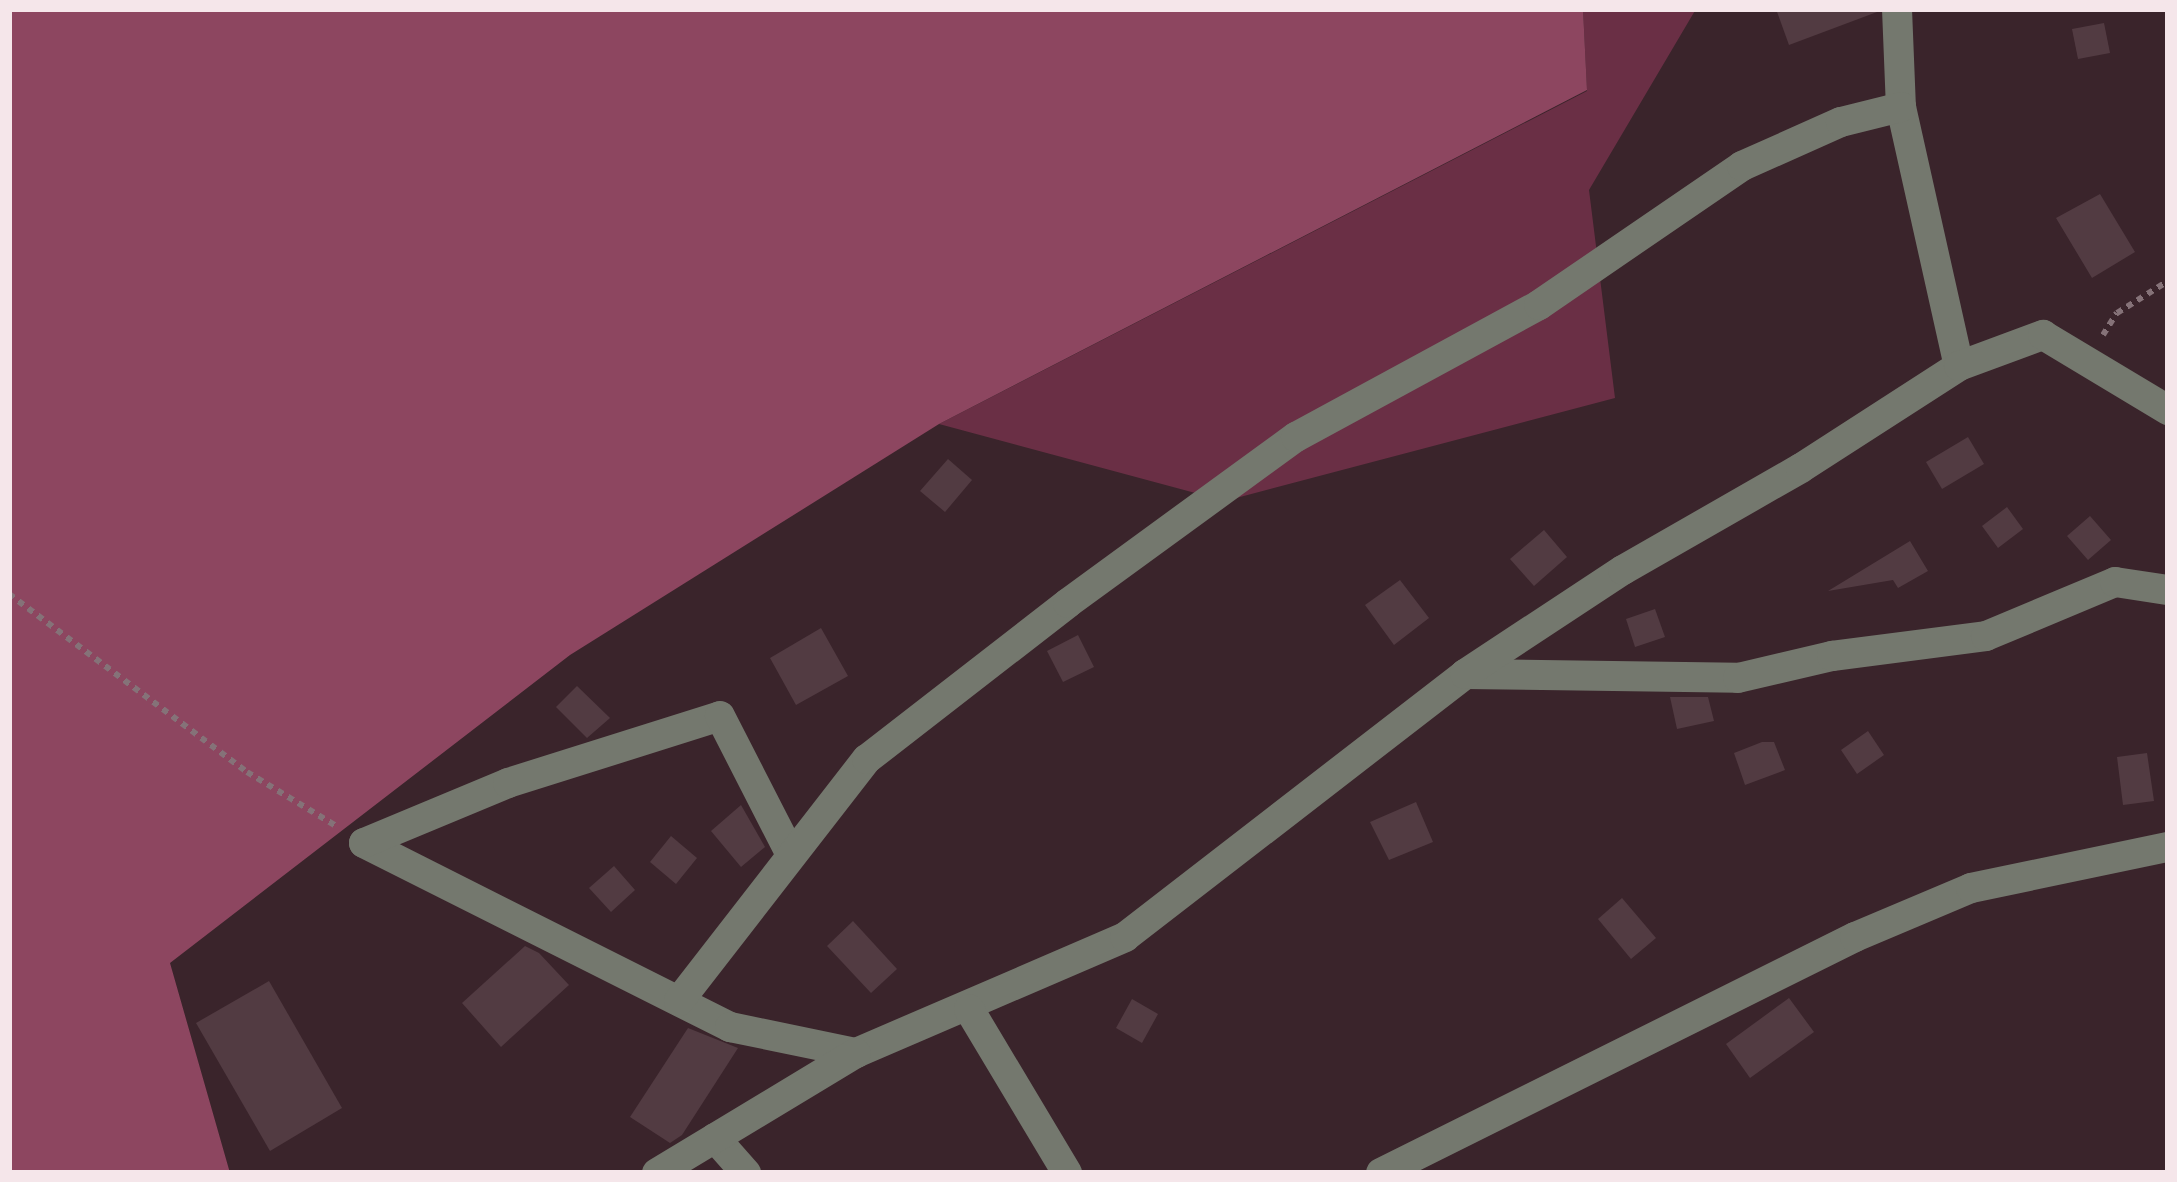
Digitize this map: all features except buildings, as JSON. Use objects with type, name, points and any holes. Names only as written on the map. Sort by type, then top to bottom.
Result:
[{"type":"street","points":[[1898,9],[1901,107],[1959,366]]},
{"type":"street","points":[[679,1001],[867,759],[1296,437],[1539,305],[1742,166],[1841,122],[1901,107]]},
{"type":"street","points":[[656,1173],[856,1053],[969,1009],[1125,937],[1465,674],[1623,570],[1801,468],[1959,366],[2043,334],[2168,410]]},
{"type":"street","points":[[1465,674],[1738,678],[1832,656],[1986,636],[2115,582],[2168,590]]},
{"type":"street","points":[[364,843],[508,783],[719,716],[790,853]]},
{"type":"street","points":[[364,843],[730,1027],[856,1053]]},
{"type":"street","points":[[1381,1173],[1855,937],[1971,888],[2068,863],[2168,847]]},
{"type":"street","points":[[969,1009],[1067,1173]]},
{"type":"street","points":[[715,1138],[746,1173]]},
{"type":"path","points":[[2077,352],[2105,333],[2116,313],[2168,280]]},
{"type":"path","points":[[9,594],[247,772],[364,843]]},
{"type":"shaded area","points":[[9,9],[1583,9],[1587,90],[939,424],[570,655],[170,963],[230,1173],[9,1173]]},
{"type":"shaded area","points":[[1583,9],[1696,9],[1589,190],[1615,398],[1225,501],[939,424],[1587,91]]}]
